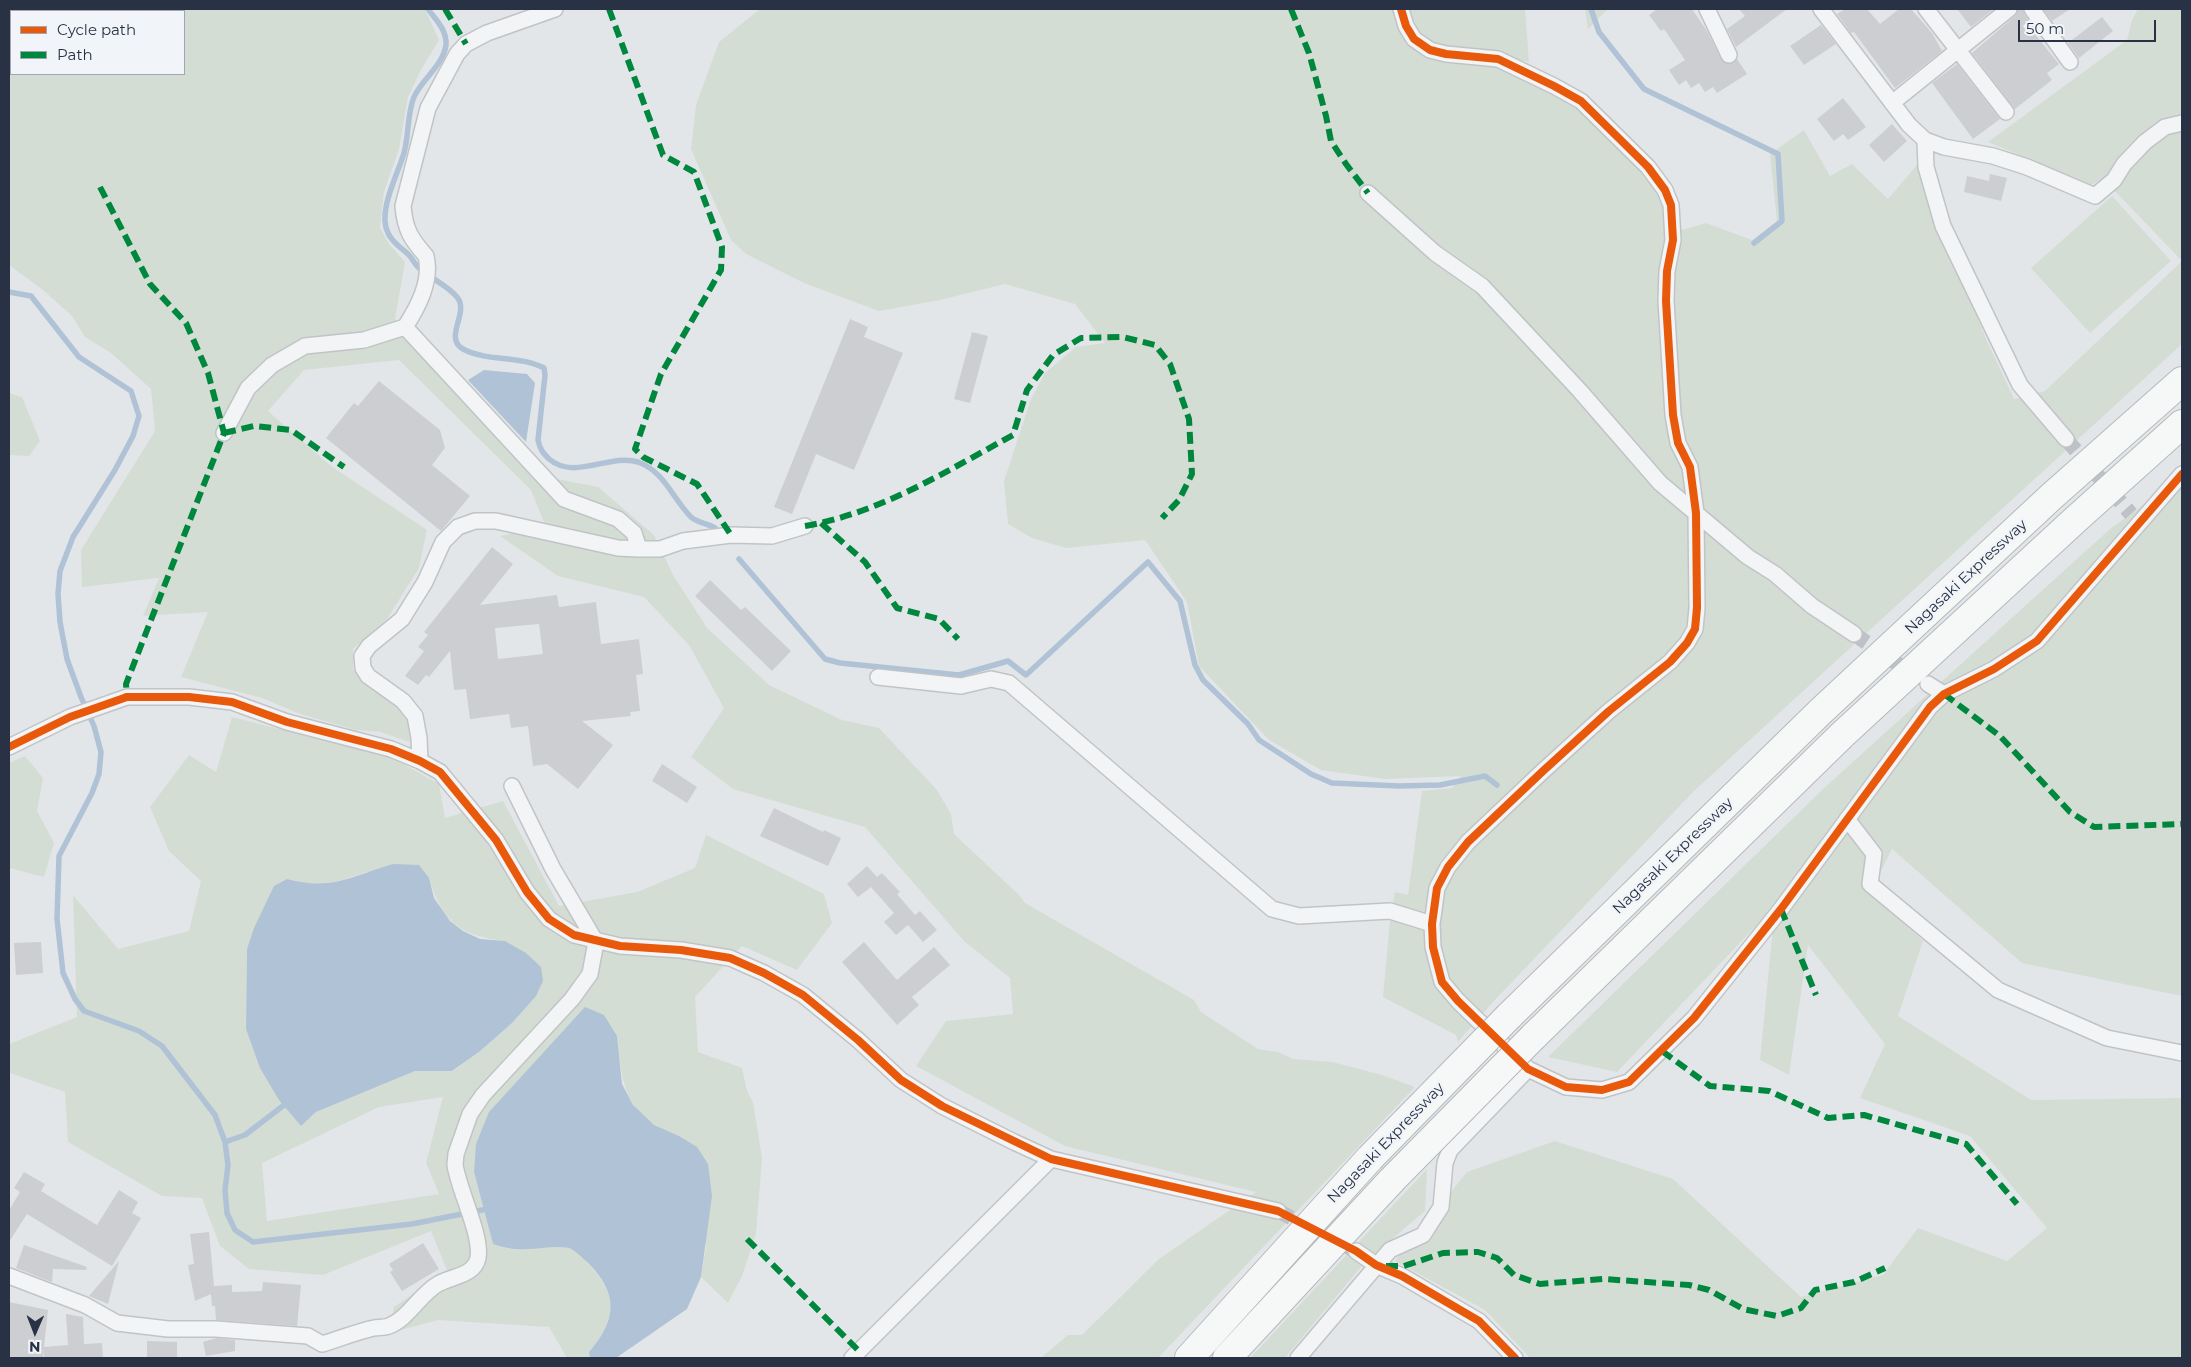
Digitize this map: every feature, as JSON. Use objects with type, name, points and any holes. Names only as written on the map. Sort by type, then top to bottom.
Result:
[{"type":"highway","name":"Nagasaki Expressway","points":[[1189,1358],[1370,1158],[1509,1016],[1820,712],[2052,496],[2182,381]]},
{"type":"highway","name":"Nagasaki Expressway","points":[[1227,1358],[1392,1180],[1533,1037],[1842,734],[2182,424]]},
{"type":"street","points":[[224,433],[248,388],[272,365],[305,346],[364,340],[405,328],[416,309],[427,279],[428,264],[426,256],[412,240],[404,222],[403,206],[428,108],[457,54],[466,44],[487,33],[555,9]]},
{"type":"street","points":[[1401,9],[1406,26],[1414,39],[1430,50],[1446,54],[1498,60],[1581,101],[1648,168],[1665,190],[1671,205],[1673,240],[1667,271],[1666,301],[1673,415],[1678,443],[1690,468],[1696,513],[1697,608],[1695,629],[1687,643],[1670,662],[1609,711],[1468,842],[1448,867],[1438,888],[1432,924],[1433,947],[1442,982],[1458,1001],[1528,1069],[1566,1087],[1602,1090],[1628,1082],[1694,1018],[1781,909],[1930,707],[1944,694],[1994,669],[2037,641],[2135,518],[2182,474]]},
{"type":"street","points":[[1707,9],[1730,55]]},
{"type":"street","points":[[1821,9],[1909,125],[1925,140],[1944,147],[1993,156],[2027,167],[2095,196],[2114,180],[2124,164],[2145,142],[2165,127],[2182,123]]},
{"type":"street","points":[[1926,9],[2006,112]]},
{"type":"street","points":[[1892,103],[2009,9]]},
{"type":"street","points":[[2032,9],[2070,62]]},
{"type":"street","points":[[1925,140],[1926,167],[1943,226],[2020,385],[2066,439]]},
{"type":"street","points":[[1368,193],[1435,253],[1482,286],[1580,391],[1660,483],[1748,557],[1775,574],[1812,606],[1854,634]]},
{"type":"street","points":[[405,328],[564,499],[618,519],[634,533],[639,549]]},
{"type":"street","points":[[420,761],[419,738],[415,716],[403,701],[368,676],[363,668],[362,656],[369,646],[402,619],[425,582],[443,542],[458,528],[475,521],[496,520],[618,548],[660,549],[683,541],[731,535],[772,536],[805,526]]},
{"type":"street","points":[[878,676],[961,686],[992,679],[1008,683],[1272,909],[1299,916],[1390,911],[1432,924]]},
{"type":"street","points":[[1928,684],[1944,694]]},
{"type":"street","points":[[9,746],[70,717],[128,697],[190,697],[232,702],[287,722],[392,749],[440,772],[496,840],[527,892],[549,919],[574,935],[596,942],[620,946],[681,950],[730,958],[764,973],[803,995],[858,1040],[901,1080],[942,1106],[1051,1159],[1278,1212]]},
{"type":"street","points":[[9,1276],[85,1304],[116,1323],[168,1329],[216,1329],[308,1336],[322,1351],[373,1328],[389,1326],[401,1318],[424,1294],[439,1284],[469,1272],[476,1264],[478,1256],[473,1225],[455,1165],[456,1154],[470,1114],[483,1095],[572,999],[590,974],[596,942],[553,869],[512,786]]},
{"type":"street","points":[[1846,819],[1874,854],[1870,884],[1998,990],[2107,1038],[2182,1053]]},
{"type":"street","points":[[1298,1358],[1390,1250],[1423,1235],[1441,1207],[1445,1163],[1450,1150],[1528,1069]]},
{"type":"street","points":[[852,1358],[1051,1159]]},
{"type":"street","points":[[1356,1251],[1376,1265],[1402,1276],[1478,1321],[1515,1358]]},
{"type":"shaded area","points":[[9,9],[425,9],[439,40],[422,68],[408,97],[399,149],[384,192],[380,228],[389,244],[405,262],[395,319],[557,479],[598,487],[654,535],[673,575],[707,628],[769,685],[842,720],[879,728],[937,790],[951,814],[954,834],[1018,894],[1025,903],[1194,1000],[1201,1012],[1258,1049],[1278,1052],[1293,1059],[1333,1062],[1382,1075],[1415,1087],[1158,1358],[1041,1358],[1068,1335],[1082,1335],[1159,1259],[1256,1192],[1065,1146],[916,1066],[946,1021],[1013,1014],[1010,978],[964,941],[865,827],[733,789],[691,757],[724,708],[689,645],[644,597],[558,576],[500,536],[546,527],[531,490],[399,360],[304,370],[268,411],[331,466],[427,530],[419,568],[387,619],[353,649],[353,670],[389,699],[408,719],[410,742],[380,732],[356,730],[300,714],[262,698],[181,677],[208,612],[143,616],[159,578],[82,587],[81,550],[155,431],[151,389],[111,353],[85,337],[72,316],[43,290],[9,265]]},
{"type":"shaded area","points":[[760,9],[1394,9],[1405,39],[1422,53],[1453,62],[1496,67],[1547,91],[1588,116],[1636,163],[1661,200],[1669,234],[1706,223],[1752,240],[1777,221],[1770,154],[1804,130],[1830,176],[1852,164],[1888,199],[1917,165],[1986,339],[2014,399],[2045,391],[2182,261],[2182,344],[1693,792],[1493,1002],[1458,1042],[1456,1035],[1383,997],[1390,920],[1395,892],[1408,895],[1422,791],[1452,788],[1461,776],[1385,779],[1321,770],[1269,740],[1199,666],[1187,602],[1145,540],[1066,548],[1032,538],[1008,524],[1004,481],[1031,399],[1045,373],[1076,347],[1105,343],[1075,304],[1005,284],[940,300],[879,311],[804,283],[746,254],[731,240],[691,149],[696,105],[719,42]]},
{"type":"shaded area","points":[[1410,9],[1525,9],[1529,62],[1429,43],[1413,23]]},
{"type":"shaded area","points":[[1585,9],[1608,9],[1588,29]]},
{"type":"shaded area","points":[[2138,9],[2182,9],[2182,261],[2113,189],[2110,174],[2091,185],[1988,142],[2127,40],[2132,20]]},
{"type":"shaded area","points":[[2112,196],[2171,261],[2090,333],[2031,268]]},
{"type":"shaded area","points":[[9,393],[22,397],[40,441],[29,456],[9,455]]},
{"type":"shaded area","points":[[2182,477],[2182,996],[2022,963],[1892,849],[1870,893],[1923,941],[1898,1016],[2031,1100],[2182,1098],[2182,1358],[1530,1358],[1485,1310],[1395,1261],[1467,1172],[1555,1141],[1673,1179],[1801,1297],[1883,1275],[1918,1228],[2007,1261],[2047,1228],[1970,1136],[1860,1098],[1885,1044],[1808,945],[1789,1075],[1760,1060],[1775,906],[1617,1072],[1548,1057],[1823,789],[2110,529]]},
{"type":"shaded area","points":[[232,717],[393,758],[439,784],[445,818],[503,801],[559,906],[637,892],[695,868],[706,835],[824,894],[832,923],[797,970],[742,946],[695,997],[698,1052],[742,1068],[747,1091],[753,1102],[762,1158],[756,1234],[742,1276],[728,1303],[701,1277],[706,1247],[679,1136],[654,1126],[635,1108],[629,1097],[622,1074],[617,1036],[474,1172],[493,1244],[513,1248],[550,1246],[571,1249],[597,1273],[609,1296],[610,1307],[605,1329],[589,1352],[590,1358],[567,1358],[549,1327],[438,1320],[390,1333],[394,1307],[447,1270],[431,1231],[323,1275],[249,1269],[220,1246],[202,1198],[162,1196],[68,1142],[65,1092],[10,1073],[9,1044],[77,1017],[73,895],[118,949],[189,931],[201,881],[169,851],[150,807],[189,755],[216,772]],"holes":[[[366,872],[429,878],[440,906],[455,924],[476,935],[505,941],[512,1023],[479,1052],[453,1071],[415,1071],[316,1112],[301,1126],[246,1029],[247,949],[287,879],[318,884],[345,879]],[[443,1097],[426,1163],[439,1194],[267,1221],[262,1163],[379,1107]]]},
{"type":"shaded area","points":[[25,756],[43,778],[37,811],[54,843],[44,877],[9,868],[9,763]]},
{"type":"shaded area","points":[[1427,1169],[1425,1211],[1365,1262],[1285,1358],[1250,1358]]},
{"type":"water","points":[[484,370],[527,374],[535,383],[526,442],[468,380]]},
{"type":"water","points":[[393,864],[419,865],[429,878],[434,898],[450,921],[463,931],[480,939],[505,941],[526,953],[541,967],[543,981],[536,996],[512,1023],[479,1052],[452,1071],[415,1071],[316,1112],[301,1126],[279,1100],[260,1068],[246,1029],[247,949],[254,928],[274,886],[287,879],[329,883]]},
{"type":"water","points":[[585,1007],[604,1015],[617,1036],[622,1084],[633,1105],[654,1125],[679,1136],[697,1147],[708,1164],[712,1196],[701,1277],[687,1309],[616,1358],[590,1358],[589,1352],[605,1329],[610,1307],[605,1285],[597,1273],[574,1250],[569,1248],[519,1249],[493,1244],[474,1172],[476,1144],[489,1112]]},
{"type":"building","points":[[1657,9],[1692,9],[1707,31],[1721,59],[1729,64],[1737,59],[1747,74],[1717,93],[1713,87],[1705,92],[1699,83],[1691,88],[1686,80],[1679,85],[1669,70],[1685,60],[1664,29],[1661,31],[1649,15]]},
{"type":"building","points":[[1739,9],[1787,9],[1736,47],[1727,29],[1745,16]]},
{"type":"building","points":[[1845,9],[1867,9],[1880,24],[1899,9],[1911,9],[1932,33],[1942,51],[1895,88],[1854,32],[1851,33],[1837,14]]},
{"type":"building","points":[[1957,9],[1994,9],[1971,27]]},
{"type":"building","points":[[2018,9],[2023,9],[2024,14],[2037,31],[2034,33],[2059,64],[2047,73],[2052,80],[2015,109],[1972,53],[2015,16]]},
{"type":"building","points":[[2043,9],[2070,9],[2052,21]]},
{"type":"building","points":[[2102,17],[2113,31],[2079,58],[2068,43]]},
{"type":"building","points":[[1821,25],[1836,44],[1804,65],[1790,46]]},
{"type":"building","points":[[1957,64],[2000,119],[1973,139],[1932,83]]},
{"type":"building","points":[[1843,98],[1866,127],[1848,140],[1843,134],[1834,141],[1817,119]]},
{"type":"building","points":[[1892,124],[1907,141],[1884,162],[1869,145]]},
{"type":"building","points":[[1990,174],[2007,178],[2001,201],[1964,192],[1967,176],[1989,181]]},
{"type":"building","points":[[850,319],[868,327],[864,337],[903,353],[854,470],[816,454],[792,514],[774,507]]},
{"type":"building","points":[[972,332],[988,336],[970,403],[954,399]]},
{"type":"building","points":[[379,381],[440,430],[445,448],[432,465],[470,496],[441,531],[326,438],[354,403],[358,406]]},
{"type":"building","points":[[492,547],[513,564],[480,605],[557,595],[559,607],[596,602],[601,644],[639,639],[643,674],[636,675],[640,711],[630,712],[631,716],[582,721],[613,745],[578,789],[547,764],[533,766],[528,726],[511,728],[509,714],[470,719],[466,689],[454,690],[450,651],[429,677],[426,675],[418,685],[405,676],[424,651],[418,647],[428,635],[424,632]],"holes":[[[539,624],[543,654],[498,659],[495,628]]]},
{"type":"building","points":[[710,580],[741,610],[745,607],[791,651],[772,671],[695,596]]},
{"type":"building","points":[[662,764],[697,787],[687,803],[652,781]]},
{"type":"building","points":[[774,808],[823,832],[824,830],[841,838],[828,866],[760,836]]},
{"type":"building","points":[[867,866],[877,877],[882,873],[900,892],[897,894],[915,915],[920,911],[937,930],[923,942],[908,925],[896,935],[884,922],[894,913],[871,887],[858,897],[847,884]]},
{"type":"building","points":[[41,942],[43,973],[16,975],[14,943]]},
{"type":"building","points":[[864,942],[897,980],[934,947],[950,965],[912,997],[919,1005],[897,1025],[842,962]]},
{"type":"building","points":[[24,1172],[45,1184],[41,1191],[97,1225],[119,1190],[138,1202],[132,1213],[141,1218],[112,1266],[27,1214],[9,1242],[9,1210],[20,1192],[14,1188]]},
{"type":"building","points":[[209,1232],[214,1286],[232,1285],[232,1292],[262,1291],[263,1282],[301,1285],[297,1326],[216,1320],[215,1306],[212,1306],[211,1294],[195,1301],[188,1265],[194,1264],[190,1234]]},
{"type":"building","points":[[423,1243],[439,1269],[402,1291],[390,1272],[393,1270],[389,1264]]},
{"type":"building","points":[[24,1245],[87,1267],[86,1270],[53,1269],[52,1282],[16,1268]]},
{"type":"building","points":[[119,1261],[108,1304],[89,1296]]},
{"type":"building","points":[[9,1302],[48,1310],[44,1347],[68,1345],[66,1314],[83,1317],[84,1344],[102,1343],[103,1358],[44,1358],[44,1348],[43,1358],[9,1358]]},
{"type":"building","points":[[217,1338],[235,1340],[235,1351],[206,1356],[203,1342]]},
{"type":"building","points":[[147,1341],[177,1342],[177,1358],[147,1358]]},
{"type":"waterway","points":[[428,9],[443,30],[446,45],[437,66],[414,97],[404,153],[390,193],[385,215],[385,224],[390,237],[409,255],[418,267],[448,288],[457,297],[461,310],[455,338],[463,349],[482,356],[524,361],[544,368],[545,375],[538,440],[542,450],[549,459],[559,465],[570,467],[627,460],[638,462],[655,472],[691,517],[696,521],[715,528]]},
{"type":"waterway","points":[[1591,9],[1599,32],[1644,89],[1778,154],[1782,221],[1754,243]]},
{"type":"waterway","points":[[9,292],[31,296],[79,357],[131,391],[139,416],[133,436],[115,470],[73,537],[60,571],[58,594],[60,622],[67,659],[94,726],[101,752],[99,774],[92,793],[59,856],[57,919],[63,973],[75,999],[84,1011],[139,1031],[162,1046],[215,1115],[225,1142],[228,1165],[225,1190],[227,1213],[235,1230],[253,1242],[412,1224],[492,1208]]},
{"type":"waterway","points":[[739,559],[825,659],[840,663],[959,675],[1008,661],[1026,675],[1148,562],[1180,601],[1195,665],[1203,680],[1248,724],[1259,740],[1311,774],[1332,783],[1399,786],[1440,785],[1485,776],[1497,785]]},
{"type":"waterway","points":[[225,1142],[245,1135],[288,1102]]},
{"type":"tunnel","points":[[2066,439],[2131,514]]},
{"type":"tunnel","points":[[1854,634],[1914,675]]},
{"type":"tunnel","points":[[1278,1211],[1356,1251]]},
{"type":"marked path","points":[[445,9],[466,44]]},
{"type":"marked path","points":[[609,9],[663,155],[694,172],[722,247],[721,270],[661,374],[635,449],[643,457],[697,484],[731,535]]},
{"type":"marked path","points":[[1291,9],[1309,53],[1331,141],[1368,193]]},
{"type":"marked path","points":[[100,187],[150,284],[186,323],[208,373],[224,433],[126,684],[127,697]]},
{"type":"marked path","points":[[805,526],[833,520],[886,501],[938,476],[1013,435],[1027,390],[1053,355],[1081,338],[1123,337],[1155,345],[1170,364],[1189,419],[1192,474],[1179,500],[1162,518]]},
{"type":"marked path","points":[[224,433],[254,426],[291,430],[344,467]]},
{"type":"marked path","points":[[821,523],[865,562],[897,608],[939,619],[958,639]]},
{"type":"marked path","points":[[1944,694],[2000,736],[2070,812],[2094,827],[2182,824]]},
{"type":"marked path","points":[[1781,909],[1816,995]]},
{"type":"marked path","points":[[1662,1051],[1710,1086],[1769,1091],[1828,1118],[1864,1115],[1966,1144],[2017,1204]]},
{"type":"marked path","points":[[747,1239],[859,1351]]},
{"type":"marked path","points":[[1386,1266],[1404,1266],[1443,1253],[1478,1252],[1497,1258],[1514,1275],[1540,1284],[1603,1279],[1689,1285],[1709,1290],[1743,1309],[1777,1316],[1801,1308],[1815,1290],[1854,1282],[1885,1268]]},
{"type":"cycle path","points":[[1401,9],[1406,26],[1414,39],[1430,50],[1446,54],[1498,59],[1581,101],[1648,167],[1665,190],[1671,205],[1673,240],[1667,271],[1666,301],[1673,415],[1678,443],[1690,467],[1696,513],[1697,608],[1695,629],[1687,643],[1670,662],[1609,711],[1468,842],[1448,867],[1437,888],[1432,924],[1433,947],[1442,982],[1458,1001],[1528,1069],[1566,1087],[1602,1090],[1629,1082],[1694,1018],[1781,909],[1930,707],[1944,694],[1994,669],[2037,641],[2182,474]]},
{"type":"cycle path","points":[[9,747],[70,717],[127,697],[189,697],[232,702],[287,722],[391,749],[440,772],[496,840],[527,892],[549,919],[574,935],[620,946],[681,950],[730,958],[764,973],[803,995],[858,1040],[901,1080],[942,1106],[1051,1159],[1278,1211],[1356,1251],[1376,1265],[1402,1276],[1479,1321],[1515,1358]]}]
